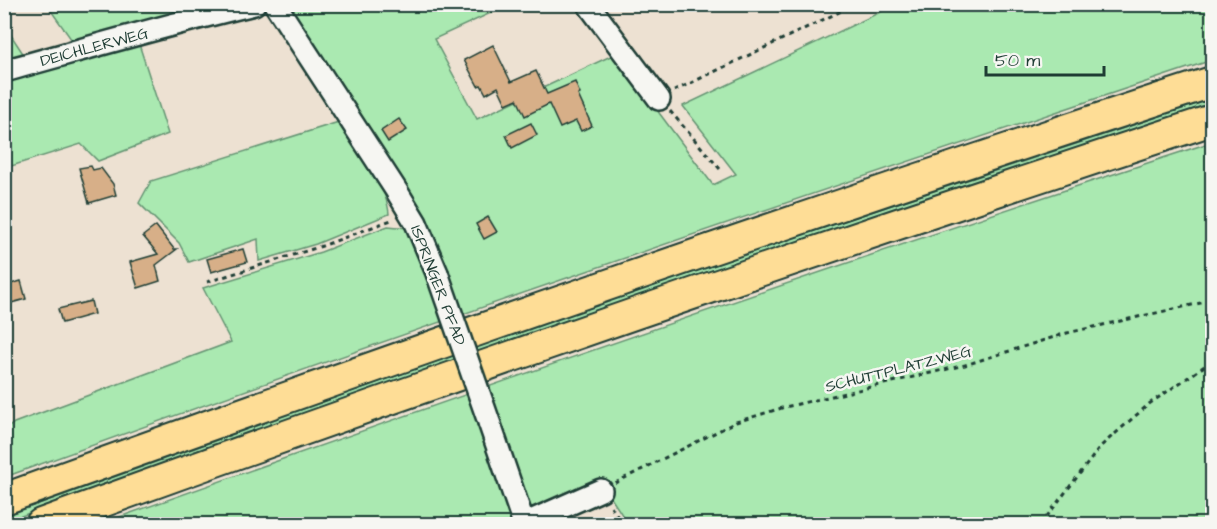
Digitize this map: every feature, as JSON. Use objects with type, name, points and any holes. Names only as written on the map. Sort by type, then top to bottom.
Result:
[{"type":"highway","points":[[4,499],[566,299],[1212,82]]},
{"type":"highway","points":[[40,525],[507,358],[952,205],[1212,120]]},
{"type":"lane","name":"DEICHLERWEG","points":[[4,71],[254,4]]},
{"type":"lane","name":"ISPRINGER PFAD","points":[[275,4],[416,223],[437,273],[524,524]]},
{"type":"lane","points":[[588,4],[658,99]]},
{"type":"lane","points":[[524,524],[601,490]]},
{"type":"path","points":[[720,169],[658,99],[856,4]]},
{"type":"path","points":[[207,282],[322,246],[409,213]]},
{"type":"path","name":"SCHUTTPLATZWEG","points":[[601,490],[736,422],[785,407],[965,365],[1067,333],[1212,302]]},
{"type":"path","points":[[1041,525],[1101,446],[1149,404],[1212,361]]},
{"type":"path","points":[[601,490],[622,525]]},
{"type":"green space","points":[[47,5],[231,5],[76,46]]},
{"type":"green space","points":[[281,5],[508,5],[434,39],[477,119],[615,54],[713,185],[736,174],[683,106],[892,5],[1212,5],[1212,60],[607,264],[5,477],[4,418],[9,427],[14,423],[231,342],[203,288],[321,252],[388,226],[408,228],[458,308]]},
{"type":"green space","points":[[5,26],[28,61],[5,67]]},
{"type":"green space","points":[[137,38],[168,134],[98,161],[81,144],[5,168],[5,75]]},
{"type":"green space","points":[[1212,99],[1212,105],[606,307],[5,522],[5,516],[524,330],[798,236]]},
{"type":"green space","points":[[342,121],[377,179],[389,214],[316,244],[259,261],[258,239],[189,262],[179,243],[139,203],[151,181]]},
{"type":"green space","points":[[1212,142],[1212,524],[628,524],[602,484],[510,524],[100,524],[654,329]]},
{"type":"building","points":[[493,45],[511,82],[536,71],[547,94],[575,82],[580,94],[578,95],[592,126],[581,131],[576,121],[560,128],[549,104],[525,116],[517,99],[506,104],[498,87],[486,94],[481,85],[478,86],[464,60]]},
{"type":"building","points":[[399,119],[407,130],[388,142],[381,131]]},
{"type":"building","points":[[531,123],[537,135],[512,148],[506,135]]},
{"type":"building","points":[[91,166],[93,170],[101,168],[113,184],[116,195],[89,203],[79,168]]},
{"type":"building","points":[[488,217],[497,232],[484,239],[476,224]]},
{"type":"building","points":[[156,226],[174,249],[177,249],[156,265],[160,281],[138,288],[130,262],[158,254],[143,236]]},
{"type":"building","points":[[243,249],[247,262],[211,272],[207,259]]},
{"type":"building","points":[[21,281],[26,299],[4,305],[4,286]]},
{"type":"building","points":[[91,301],[94,314],[62,323],[58,309]]}]
